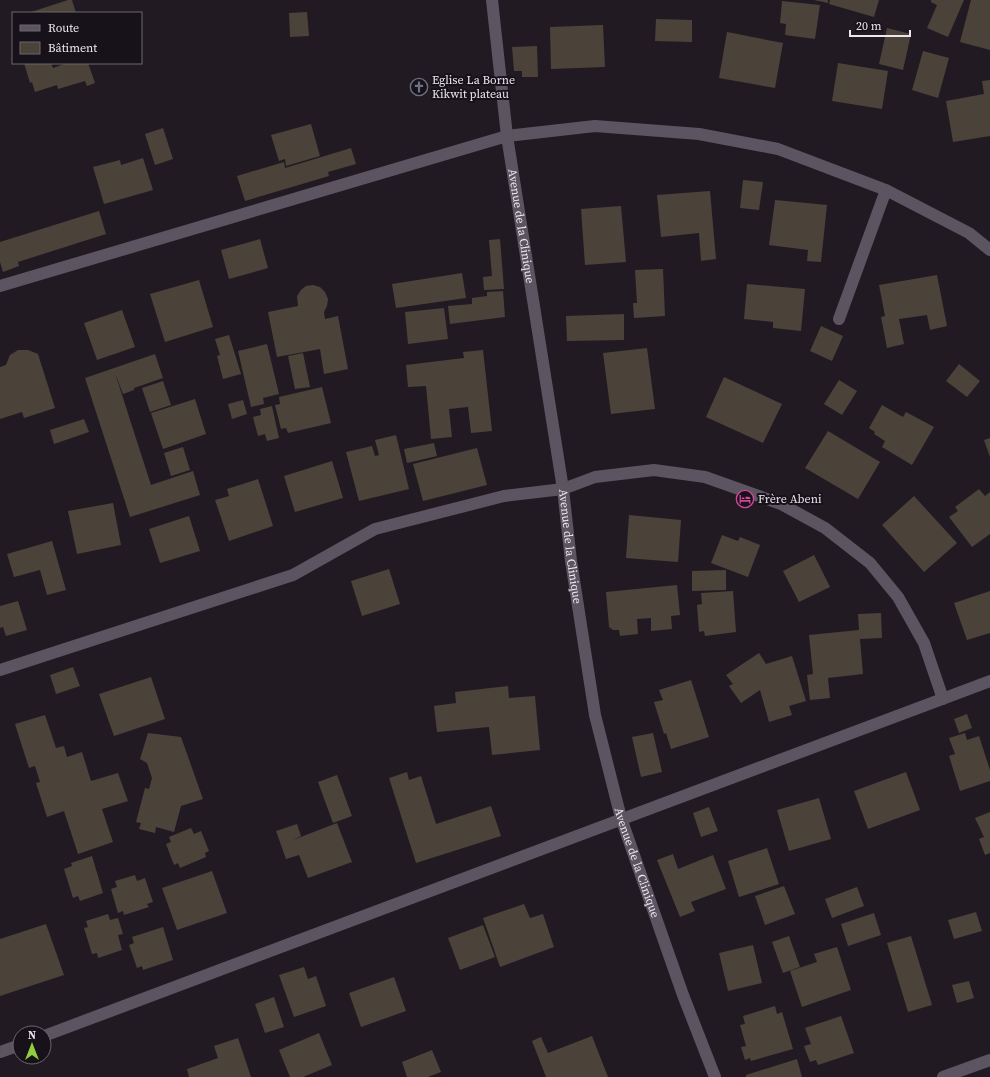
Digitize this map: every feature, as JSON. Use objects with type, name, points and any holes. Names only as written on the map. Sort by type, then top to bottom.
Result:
[{"type":"street","name":"Avenue de la Clinique","points":[[492,0],[507,136],[563,488],[571,560],[594,715],[621,818],[683,995],[715,1077]]},
{"type":"street","points":[[0,286],[507,136],[595,126],[699,134],[778,149],[886,190],[969,233],[990,250]]},
{"type":"street","points":[[838,319],[886,190]]},
{"type":"street","points":[[0,670],[293,575],[375,529],[504,496],[563,488],[595,477],[654,470],[705,477],[781,504],[825,528],[870,564],[898,597],[924,643],[943,698]]},
{"type":"street","points":[[52,1033],[621,818],[990,681]]},
{"type":"street","points":[[0,1052],[12,1048]]},
{"type":"street","points":[[943,1077],[990,1060]]},
{"type":"building","points":[[72,0],[76,12],[31,12]]},
{"type":"building","points":[[814,0],[828,0],[828,3]]},
{"type":"building","points":[[830,0],[879,0],[874,17],[829,4]]},
{"type":"building","points":[[931,0],[964,0],[948,37],[927,28],[937,5],[931,2]]},
{"type":"building","points":[[971,0],[990,0],[990,50],[960,42]]},
{"type":"building","points":[[782,1],[820,5],[815,39],[785,35],[786,24],[780,23]]},
{"type":"building","points":[[307,12],[309,36],[290,37],[289,13]]},
{"type":"building","points":[[656,19],[692,20],[692,42],[655,41]]},
{"type":"building","points":[[603,25],[605,67],[551,69],[550,27]]},
{"type":"building","points":[[887,28],[911,34],[903,70],[879,64]]},
{"type":"building","points":[[727,32],[783,43],[775,88],[719,78]]},
{"type":"building","points":[[537,46],[538,77],[522,77],[522,71],[514,71],[512,47]]},
{"type":"building","points":[[923,51],[949,58],[938,98],[912,90]]},
{"type":"building","points":[[838,63],[888,71],[882,109],[832,101]]},
{"type":"building","points":[[24,64],[51,64],[53,68],[64,64],[88,64],[95,83],[87,86],[85,81],[58,89],[57,85],[35,92],[32,82],[30,83]]},
{"type":"building","points":[[990,80],[990,136],[953,142],[946,101],[984,94],[982,81]]},
{"type":"building","points":[[311,124],[320,156],[286,166],[285,159],[279,161],[271,135]]},
{"type":"building","points":[[163,128],[173,159],[155,165],[145,134]]},
{"type":"building","points":[[351,148],[356,164],[328,172],[329,176],[245,201],[237,176],[284,162],[285,168]]},
{"type":"building","points":[[143,158],[153,190],[104,204],[93,167],[120,160],[121,165]]},
{"type":"building","points":[[743,180],[763,182],[759,210],[740,208]]},
{"type":"building","points":[[710,191],[716,259],[701,261],[699,233],[661,237],[657,195]]},
{"type":"building","points":[[775,200],[827,205],[821,262],[807,261],[808,250],[769,245]]},
{"type":"building","points":[[621,206],[626,262],[585,265],[581,209]]},
{"type":"building","points":[[99,211],[106,234],[18,262],[19,266],[3,272],[0,262],[0,242]]},
{"type":"building","points":[[260,239],[268,268],[229,279],[221,250]]},
{"type":"building","points":[[500,239],[504,289],[484,290],[483,277],[492,276],[489,240]]},
{"type":"building","points":[[663,269],[665,316],[634,318],[633,303],[637,303],[635,270]]},
{"type":"building","points":[[462,273],[466,298],[396,308],[392,284]]},
{"type":"building","points":[[937,275],[947,326],[930,330],[927,315],[899,319],[904,344],[887,348],[881,317],[885,316],[879,285]]},
{"type":"building","points":[[199,280],[213,327],[165,342],[150,294]]},
{"type":"building","points":[[747,284],[805,289],[801,331],[773,328],[773,322],[744,319]]},
{"type":"building","points":[[313,285],[320,287],[325,292],[328,299],[324,312],[325,319],[338,316],[348,369],[324,374],[320,349],[277,357],[268,312],[298,306],[297,296],[301,290],[306,286]]},
{"type":"building","points":[[503,291],[505,317],[450,324],[448,306],[472,304],[472,298],[487,296],[487,292]]},
{"type":"building","points":[[444,308],[448,339],[408,344],[405,312]]},
{"type":"building","points":[[122,310],[135,347],[97,360],[84,323]]},
{"type":"building","points":[[624,314],[624,340],[567,341],[566,316]]},
{"type":"building","points":[[821,326],[843,336],[832,361],[810,351]]},
{"type":"building","points":[[229,335],[241,374],[223,379],[217,356],[220,355],[215,339]]},
{"type":"building","points":[[267,344],[279,394],[263,398],[264,404],[251,407],[238,351]]},
{"type":"building","points":[[647,348],[655,409],[611,414],[603,353]]},
{"type":"building","points":[[18,350],[28,350],[38,354],[55,408],[24,418],[22,412],[0,419],[0,367],[6,365],[10,355]]},
{"type":"building","points":[[483,350],[492,431],[471,433],[468,407],[449,409],[452,437],[431,439],[426,386],[408,387],[406,365],[464,358],[463,352]]},
{"type":"building","points":[[303,353],[310,387],[295,389],[288,356]]},
{"type":"building","points":[[155,354],[163,378],[134,388],[134,390],[123,394],[115,373],[151,485],[193,471],[200,495],[130,517],[85,378]]},
{"type":"building","points":[[959,364],[980,381],[967,397],[946,381]]},
{"type":"building","points":[[724,377],[782,404],[763,443],[706,417]]},
{"type":"building","points":[[839,380],[857,391],[842,415],[824,404]]},
{"type":"building","points":[[163,381],[171,405],[150,412],[142,388]]},
{"type":"building","points":[[322,387],[331,423],[288,433],[286,428],[281,429],[275,405],[280,404],[279,397]]},
{"type":"building","points":[[195,399],[206,434],[163,449],[151,413]]},
{"type":"building","points":[[243,400],[247,414],[232,419],[228,404]]},
{"type":"building","points":[[882,405],[903,417],[906,412],[934,427],[912,465],[882,447],[885,441],[874,434],[875,432],[869,428]]},
{"type":"building","points":[[272,406],[279,438],[267,441],[265,434],[258,436],[253,417],[261,415],[260,409]]},
{"type":"building","points":[[84,419],[89,432],[54,444],[50,430]]},
{"type":"building","points":[[828,431],[880,462],[858,499],[805,468]]},
{"type":"building","points":[[396,435],[409,489],[359,501],[346,452],[372,446],[375,456],[379,455],[375,440]]},
{"type":"building","points":[[990,438],[990,457],[984,440]]},
{"type":"building","points":[[434,443],[437,456],[407,463],[404,449]]},
{"type":"building","points":[[183,447],[190,470],[171,476],[164,453]]},
{"type":"building","points":[[477,448],[487,485],[423,501],[413,464]]},
{"type":"building","points":[[332,461],[343,498],[295,512],[284,476]]},
{"type":"building","points":[[258,479],[273,526],[229,541],[215,500],[229,496],[227,489]]},
{"type":"building","points":[[979,489],[985,496],[990,492],[990,534],[972,547],[949,517],[958,511],[955,507]]},
{"type":"building","points":[[914,496],[957,543],[924,572],[882,525]]},
{"type":"building","points":[[113,503],[121,545],[77,554],[68,511]]},
{"type":"building","points":[[629,515],[681,520],[678,562],[626,558]]},
{"type":"building","points":[[189,516],[200,551],[160,563],[149,529]]},
{"type":"building","points":[[722,535],[738,541],[740,537],[760,545],[748,577],[711,563]]},
{"type":"building","points":[[52,541],[66,590],[47,595],[40,570],[14,577],[7,554]]},
{"type":"building","points":[[814,555],[830,587],[799,602],[783,571]]},
{"type":"building","points":[[389,569],[400,604],[362,616],[351,581]]},
{"type":"building","points":[[726,570],[726,590],[692,591],[692,571]]},
{"type":"building","points":[[677,585],[680,615],[671,616],[672,629],[651,631],[651,618],[637,619],[638,634],[620,636],[619,630],[613,630],[609,627],[606,592]]},
{"type":"building","points":[[733,591],[736,632],[705,636],[704,631],[699,632],[697,605],[702,604],[701,593]]},
{"type":"building","points":[[990,591],[990,633],[967,640],[954,603]]},
{"type":"building","points":[[18,601],[27,630],[6,636],[3,627],[0,628],[0,606]]},
{"type":"building","points":[[881,613],[882,638],[860,639],[863,674],[828,678],[830,698],[810,700],[807,675],[813,674],[809,635],[859,630],[858,614]]},
{"type":"building","points":[[759,653],[766,664],[792,656],[806,701],[789,706],[792,715],[769,722],[760,690],[741,703],[729,686],[733,684],[726,675]]},
{"type":"building","points":[[73,667],[80,686],[56,694],[50,675]]},
{"type":"building","points":[[151,677],[165,719],[114,736],[99,694]]},
{"type":"building","points":[[691,680],[709,737],[671,749],[666,733],[664,734],[654,702],[663,700],[659,690]]},
{"type":"building","points":[[508,686],[509,698],[535,696],[540,750],[492,755],[489,727],[437,732],[434,706],[456,703],[455,692]]},
{"type":"building","points":[[967,714],[972,728],[959,733],[954,719]]},
{"type":"building","points":[[45,715],[56,748],[64,746],[67,757],[82,752],[91,781],[118,773],[128,801],[102,809],[113,842],[78,854],[64,811],[47,817],[36,783],[40,782],[35,766],[29,768],[15,724]]},
{"type":"building","points":[[148,733],[181,737],[203,799],[181,806],[174,832],[156,827],[155,833],[139,829],[141,823],[136,822],[145,788],[149,789],[152,778],[147,763],[140,759]]},
{"type":"building","points":[[653,733],[662,772],[641,777],[632,737]]},
{"type":"building","points":[[965,733],[967,740],[979,736],[990,770],[990,781],[960,791],[949,756],[955,754],[949,738]]},
{"type":"building","points":[[407,772],[409,780],[421,776],[436,824],[491,806],[501,836],[416,863],[389,778]]},
{"type":"building","points":[[906,772],[920,810],[868,829],[854,791]]},
{"type":"building","points":[[337,775],[352,816],[333,823],[318,782]]},
{"type":"building","points":[[819,798],[831,839],[789,851],[777,810]]},
{"type":"building","points":[[709,807],[718,831],[701,837],[693,813]]},
{"type":"building","points":[[990,812],[990,853],[985,855],[979,839],[984,837],[975,818]]},
{"type":"building","points":[[337,823],[352,862],[308,878],[296,847],[299,855],[286,859],[276,831],[297,824],[301,836],[293,840]]},
{"type":"building","points":[[191,828],[194,834],[201,831],[209,851],[205,853],[206,857],[180,868],[178,863],[174,865],[166,844],[171,842],[169,837]]},
{"type":"building","points":[[767,848],[779,884],[739,897],[728,861]]},
{"type":"building","points":[[673,854],[678,869],[713,855],[726,889],[691,902],[695,911],[680,917],[657,860]]},
{"type":"building","points":[[92,856],[103,893],[80,901],[78,896],[73,898],[64,869],[72,866],[71,863]]},
{"type":"building","points":[[212,871],[227,913],[177,930],[162,888]]},
{"type":"building","points":[[135,875],[137,881],[145,878],[153,902],[147,904],[149,907],[124,915],[123,911],[118,913],[111,889],[117,887],[115,881]]},
{"type":"building","points":[[784,886],[795,914],[765,925],[755,896]]},
{"type":"building","points":[[857,887],[864,906],[832,918],[825,899]]},
{"type":"building","points":[[524,904],[530,918],[543,914],[554,947],[500,967],[483,918]]},
{"type":"building","points":[[976,912],[982,931],[954,939],[948,920]]},
{"type":"building","points":[[874,913],[881,935],[848,946],[841,924]]},
{"type":"building","points":[[108,914],[110,920],[118,918],[123,934],[118,935],[122,950],[98,958],[97,953],[92,954],[84,928],[88,927],[86,921]]},
{"type":"building","points":[[46,924],[64,975],[0,996],[0,939]]},
{"type":"building","points":[[483,925],[495,957],[460,970],[448,938]]},
{"type":"building","points":[[163,927],[173,960],[143,970],[142,966],[137,968],[129,945],[134,943],[132,937]]},
{"type":"building","points":[[789,936],[800,967],[783,973],[772,942]]},
{"type":"building","points":[[911,936],[932,1005],[908,1012],[887,943]]},
{"type":"building","points":[[753,945],[762,983],[728,991],[719,953]]},
{"type":"building","points":[[837,947],[851,990],[802,1007],[790,971],[817,962],[814,954]]},
{"type":"building","points":[[304,967],[308,979],[316,976],[326,1006],[294,1017],[279,975]]},
{"type":"building","points":[[394,977],[406,1011],[361,1027],[349,993]]},
{"type":"building","points":[[969,981],[974,998],[957,1003],[952,985]]},
{"type":"building","points":[[274,997],[284,1027],[265,1033],[255,1004]]},
{"type":"building","points":[[775,1006],[777,1014],[782,1012],[793,1049],[751,1061],[750,1058],[745,1060],[741,1047],[746,1046],[740,1025],[745,1024],[743,1016]]},
{"type":"building","points":[[841,1016],[854,1053],[818,1065],[816,1060],[810,1062],[804,1046],[811,1044],[805,1028]]},
{"type":"building","points":[[319,1033],[332,1065],[303,1077],[290,1077],[279,1050]]},
{"type":"building","points":[[592,1036],[608,1077],[546,1077],[532,1041],[541,1037],[548,1053]]},
{"type":"building","points":[[238,1038],[251,1077],[189,1077],[187,1069],[218,1058],[214,1046]]},
{"type":"building","points":[[432,1050],[441,1072],[428,1077],[407,1077],[402,1062]]},
{"type":"building","points":[[797,1059],[802,1077],[746,1077],[746,1075]]},
{"type":"place","name":"Eglise La Borne Kikwit plateau","points":[[419,87]]},
{"type":"place","name":"Frère Abeni","points":[[745,499]]}]
